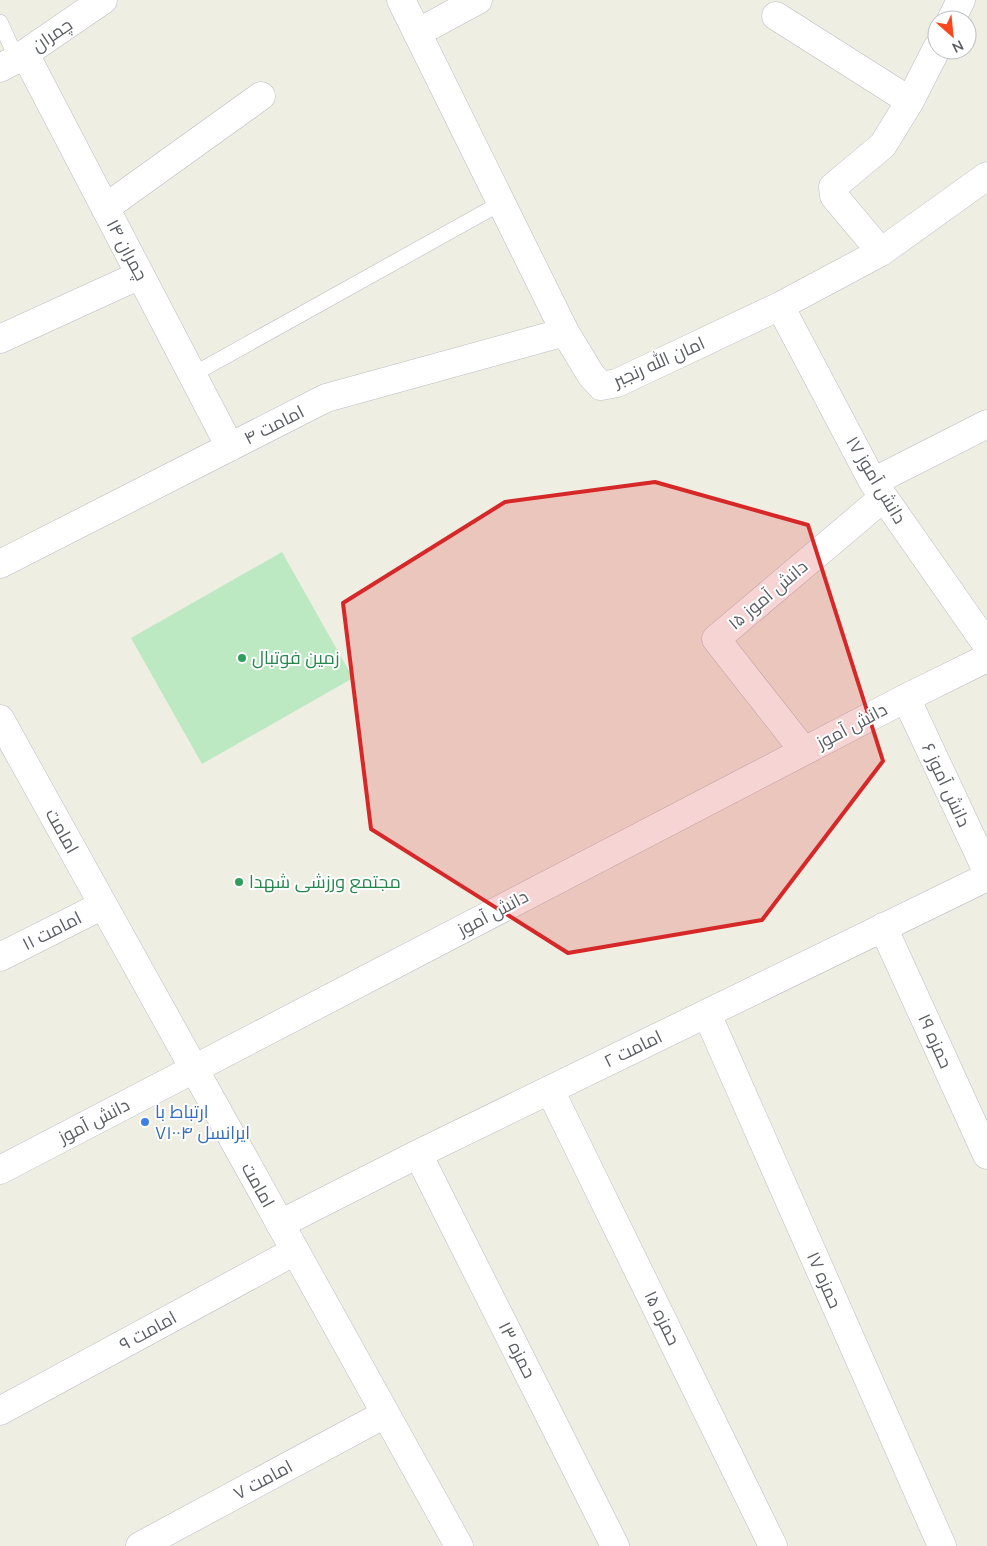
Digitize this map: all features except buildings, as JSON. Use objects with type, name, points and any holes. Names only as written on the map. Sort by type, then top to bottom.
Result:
[{"type":"street","name":"چمران","points":[[14,60],[103,0]]},
{"type":"street","name":"امان الله رنجبر","points":[[401,0],[565,332],[591,374],[601,386],[616,384],[780,306],[881,252],[987,176]]},
{"type":"street","points":[[417,33],[478,0]]},
{"type":"street","points":[[776,16],[910,101]]},
{"type":"street","name":"چمران ۱۴","points":[[14,60],[105,208],[230,447]]},
{"type":"street","points":[[881,252],[834,196],[833,186],[883,145],[910,101],[931,60]]},
{"type":"street","points":[[105,208],[261,96]]},
{"type":"street","points":[[0,339],[140,275]]},
{"type":"street","name":"دانش آموز ۱۷","points":[[780,306],[878,490],[987,645]]},
{"type":"street","name":"امامت ۴","points":[[0,564],[326,398],[565,332]]},
{"type":"street","points":[[878,490],[987,424]]},
{"type":"street","name":"دانش آموز ۱۵","points":[[804,752],[716,639],[878,490]]},
{"type":"street","name":"دانش آموز","points":[[0,1170],[906,698],[987,658]]},
{"type":"street","name":"دانش آموز ۶","points":[[906,698],[987,871]]},
{"type":"street","name":"امامت","points":[[0,719],[7,748],[103,904],[459,1546]]},
{"type":"street","name":"امامت ۲","points":[[280,1224],[418,1154],[987,877]]},
{"type":"street","name":"امامت ۱۱","points":[[0,957],[103,904]]},
{"type":"street","name":"حمزه ۱۹","points":[[884,927],[987,1155]]},
{"type":"street","name":"حمزه ۱۷","points":[[707,1014],[942,1546]]},
{"type":"street","name":"حمزه ۱۵","points":[[550,1090],[773,1546]]},
{"type":"street","name":"حمزه ۱۳","points":[[418,1154],[615,1546]]},
{"type":"street","name":"امامت ۹","points":[[0,1412],[295,1251]]},
{"type":"street","name":"امامت ۷","points":[[140,1546],[385,1414]]},
{"type":"lane","points":[[0,22],[14,60]]},
{"type":"lane","points":[[192,374],[501,203]]},
{"type":"highlighted area","points":[[655,482],[808,525],[883,761],[762,920],[568,953],[371,829],[343,603],[505,502]]},
{"type":"green space","name":"زمین فوتبال","points":[[282,552],[353,678],[202,764],[131,638]]},
{"type":"place","name":"زمین فوتبال","points":[[242,658]]},
{"type":"place","name":"مجتمع ورزشی شهدا","points":[[239,882]]},
{"type":"place","name":"ارتباط با ایرانسل ۷۱۰۰۴","points":[[145,1122]]}]
